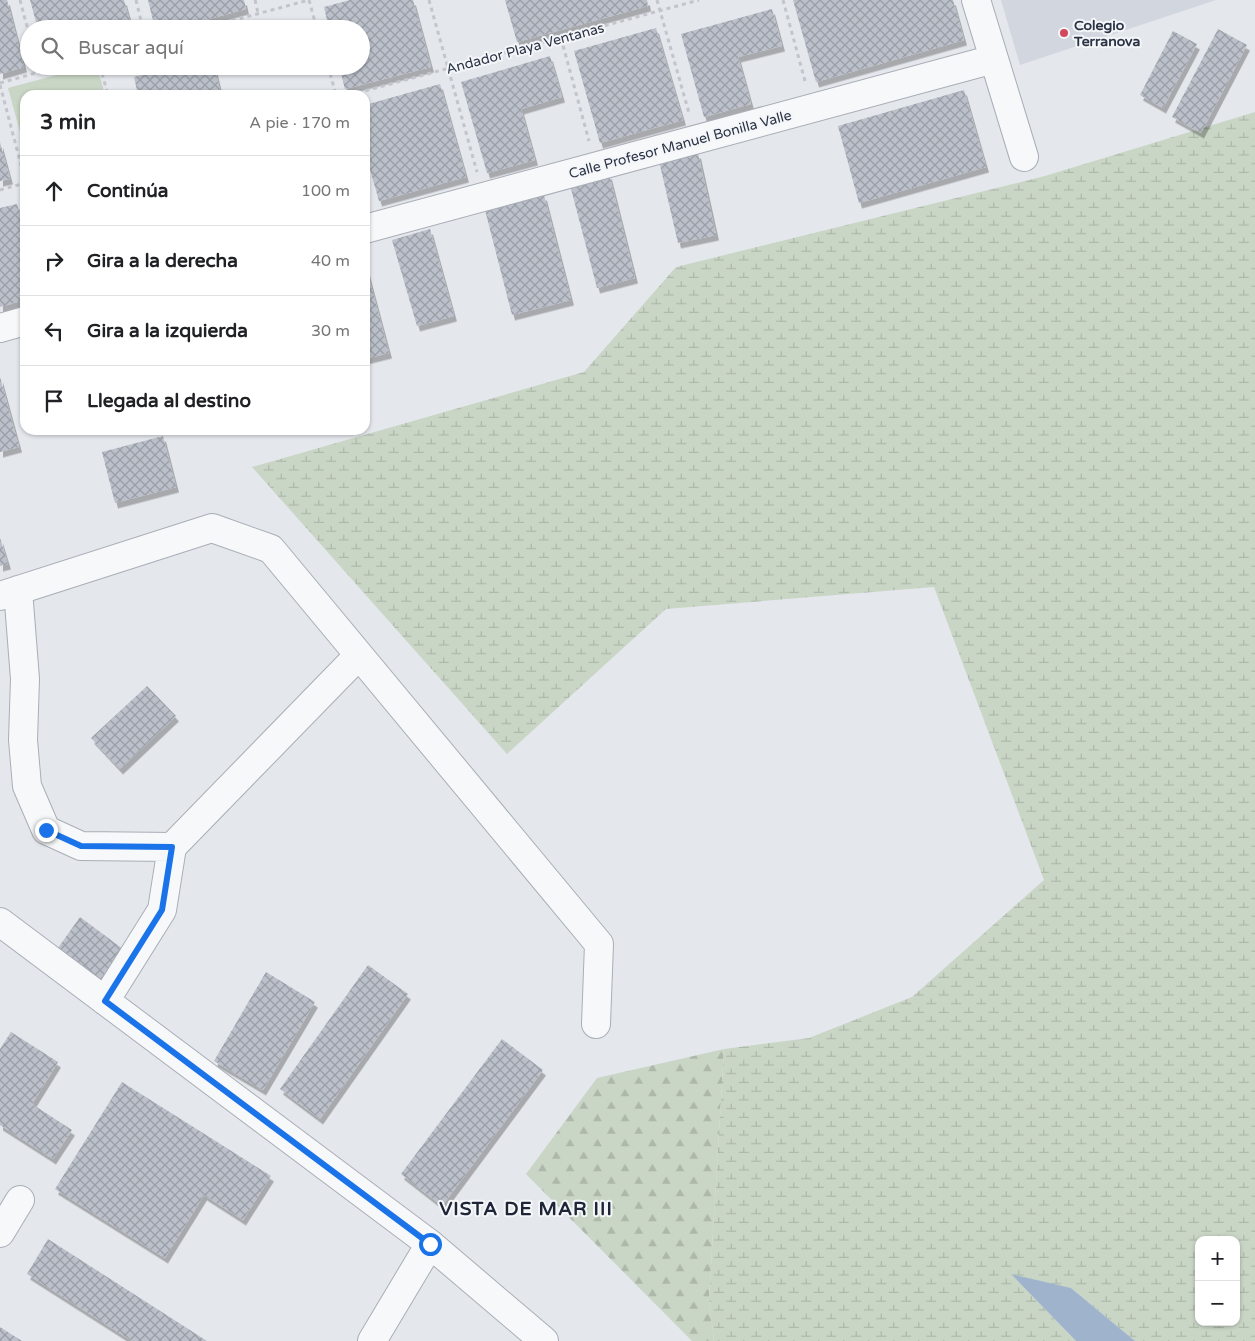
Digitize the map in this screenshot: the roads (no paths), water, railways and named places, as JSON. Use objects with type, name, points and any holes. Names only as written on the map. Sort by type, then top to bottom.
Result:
[{"type":"street","points":[[976,0],[1024,157]]},
{"type":"street","name":"Calle Profesor Manuel Bonilla Valle","points":[[370,228],[994,59]]},
{"type":"street","points":[[0,328],[20,322]]},
{"type":"street","points":[[172,847],[81,846],[46,830],[27,786],[23,740],[25,679],[9,593],[212,528],[271,549],[599,944],[596,1024]]},
{"type":"street","points":[[105,1001],[162,910],[172,847],[359,655]]},
{"type":"street","points":[[0,922],[430,1244],[544,1341]]},
{"type":"street","points":[[0,1232],[20,1200]]},
{"type":"street","points":[[372,1341],[430,1244]]},
{"type":"water","points":[[1011,1274],[1071,1288],[1135,1341],[1076,1341]]},
{"type":"place","name":"Colegio Terranova","points":[[1064,33]]},
{"type":"district","name":"VISTA DE MAR III","points":[[526,1208]]}]
